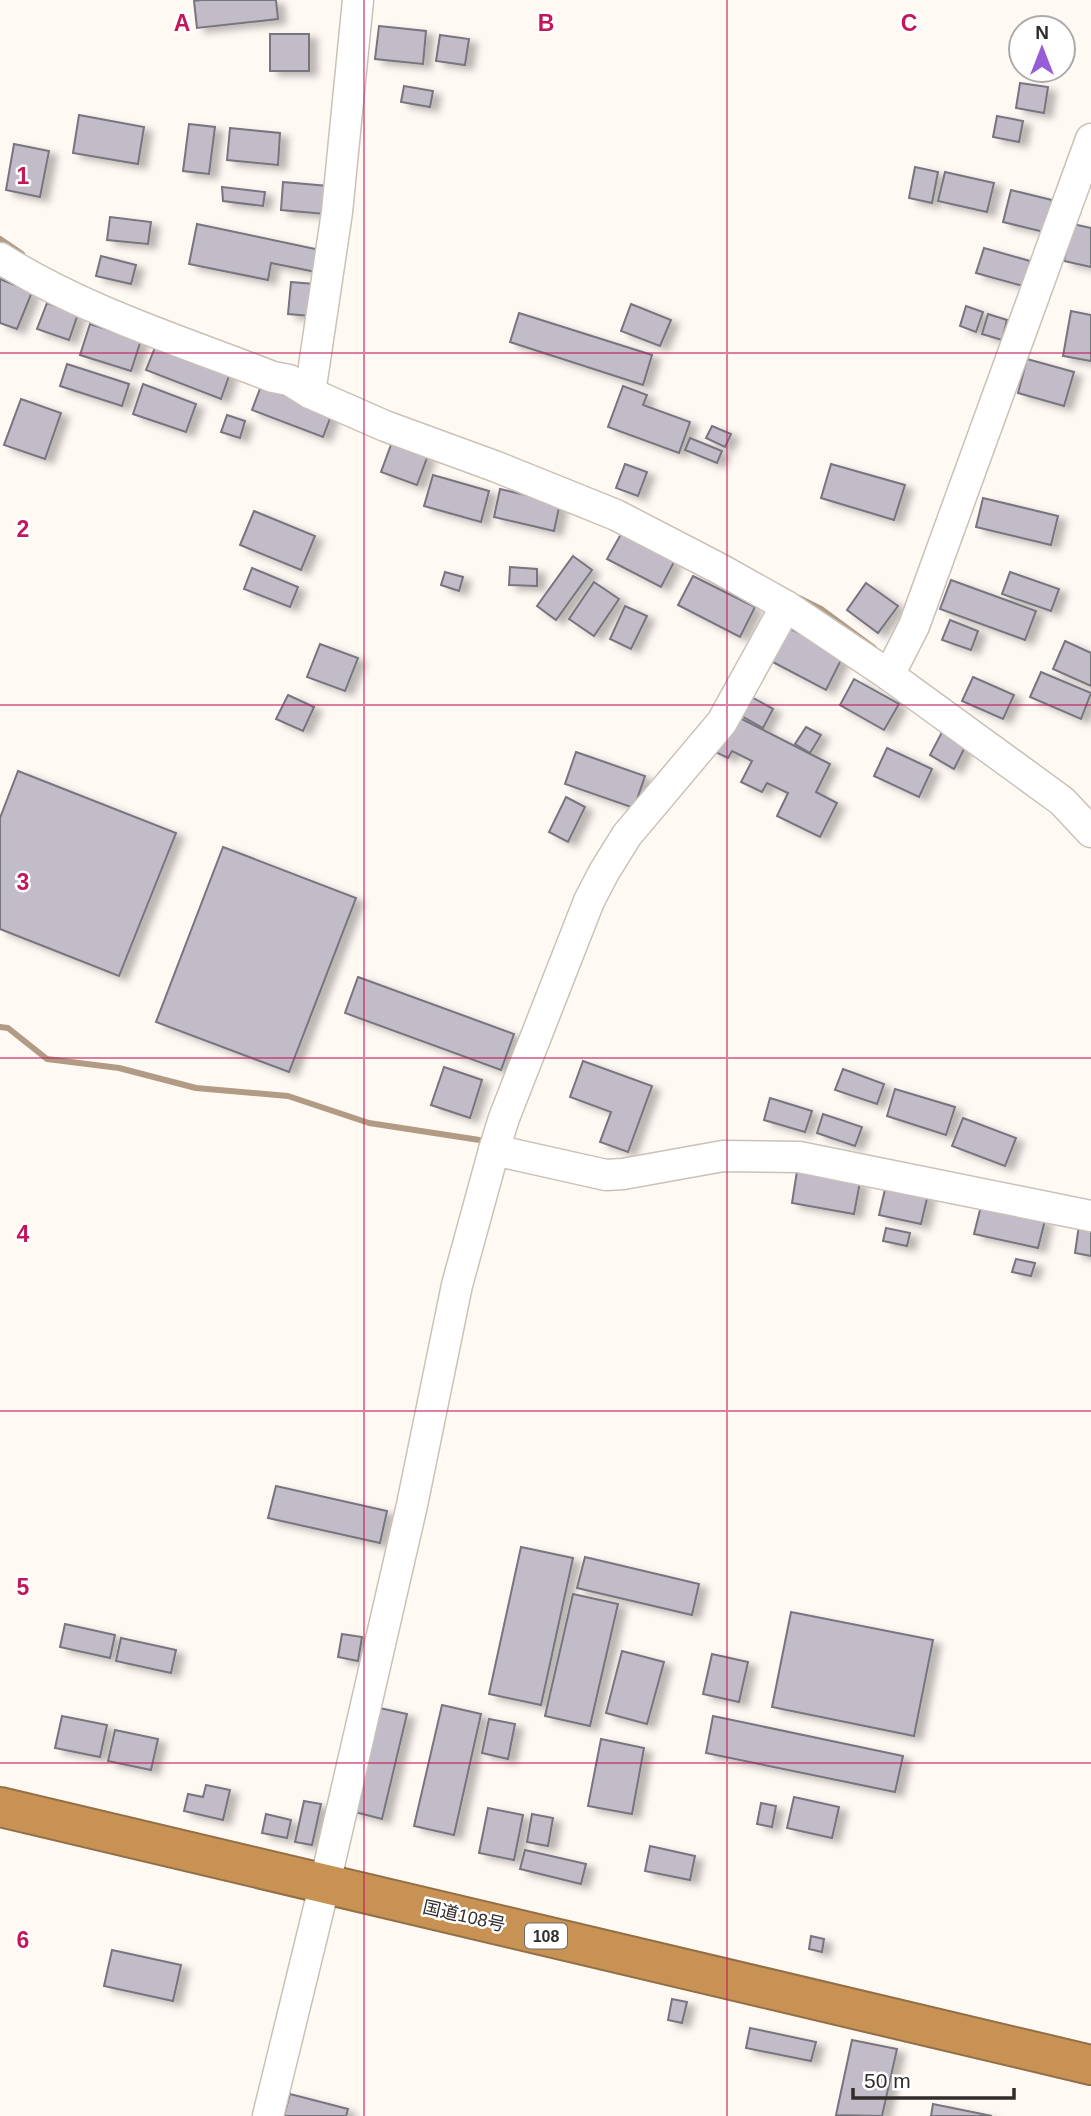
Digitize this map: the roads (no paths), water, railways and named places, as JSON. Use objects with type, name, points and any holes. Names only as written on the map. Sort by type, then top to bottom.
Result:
[{"type":"highway","name":"国道108号","points":[[0,1807],[1091,2065]]},
{"type":"street","points":[[310,393],[337,212],[358,0]]},
{"type":"street","points":[[889,675],[914,626],[1091,139]]},
{"type":"street","points":[[0,258],[76,300],[273,377],[289,380],[310,393],[385,426],[616,515],[720,569],[786,606],[889,675],[1062,801],[1091,832]]},
{"type":"street","points":[[268,2116],[412,1505],[457,1285],[504,1118],[589,901],[604,872],[627,835],[722,722],[786,606]]},
{"type":"street","points":[[494,1150],[606,1175],[723,1156],[799,1157],[1091,1216]]},
{"type":"waterway","points":[[0,239],[22,254]]},
{"type":"waterway","points":[[799,598],[821,609],[874,648]]},
{"type":"waterway","points":[[0,1027],[8,1028],[47,1059],[119,1068],[196,1088],[288,1096],[369,1123],[486,1141]]}]
